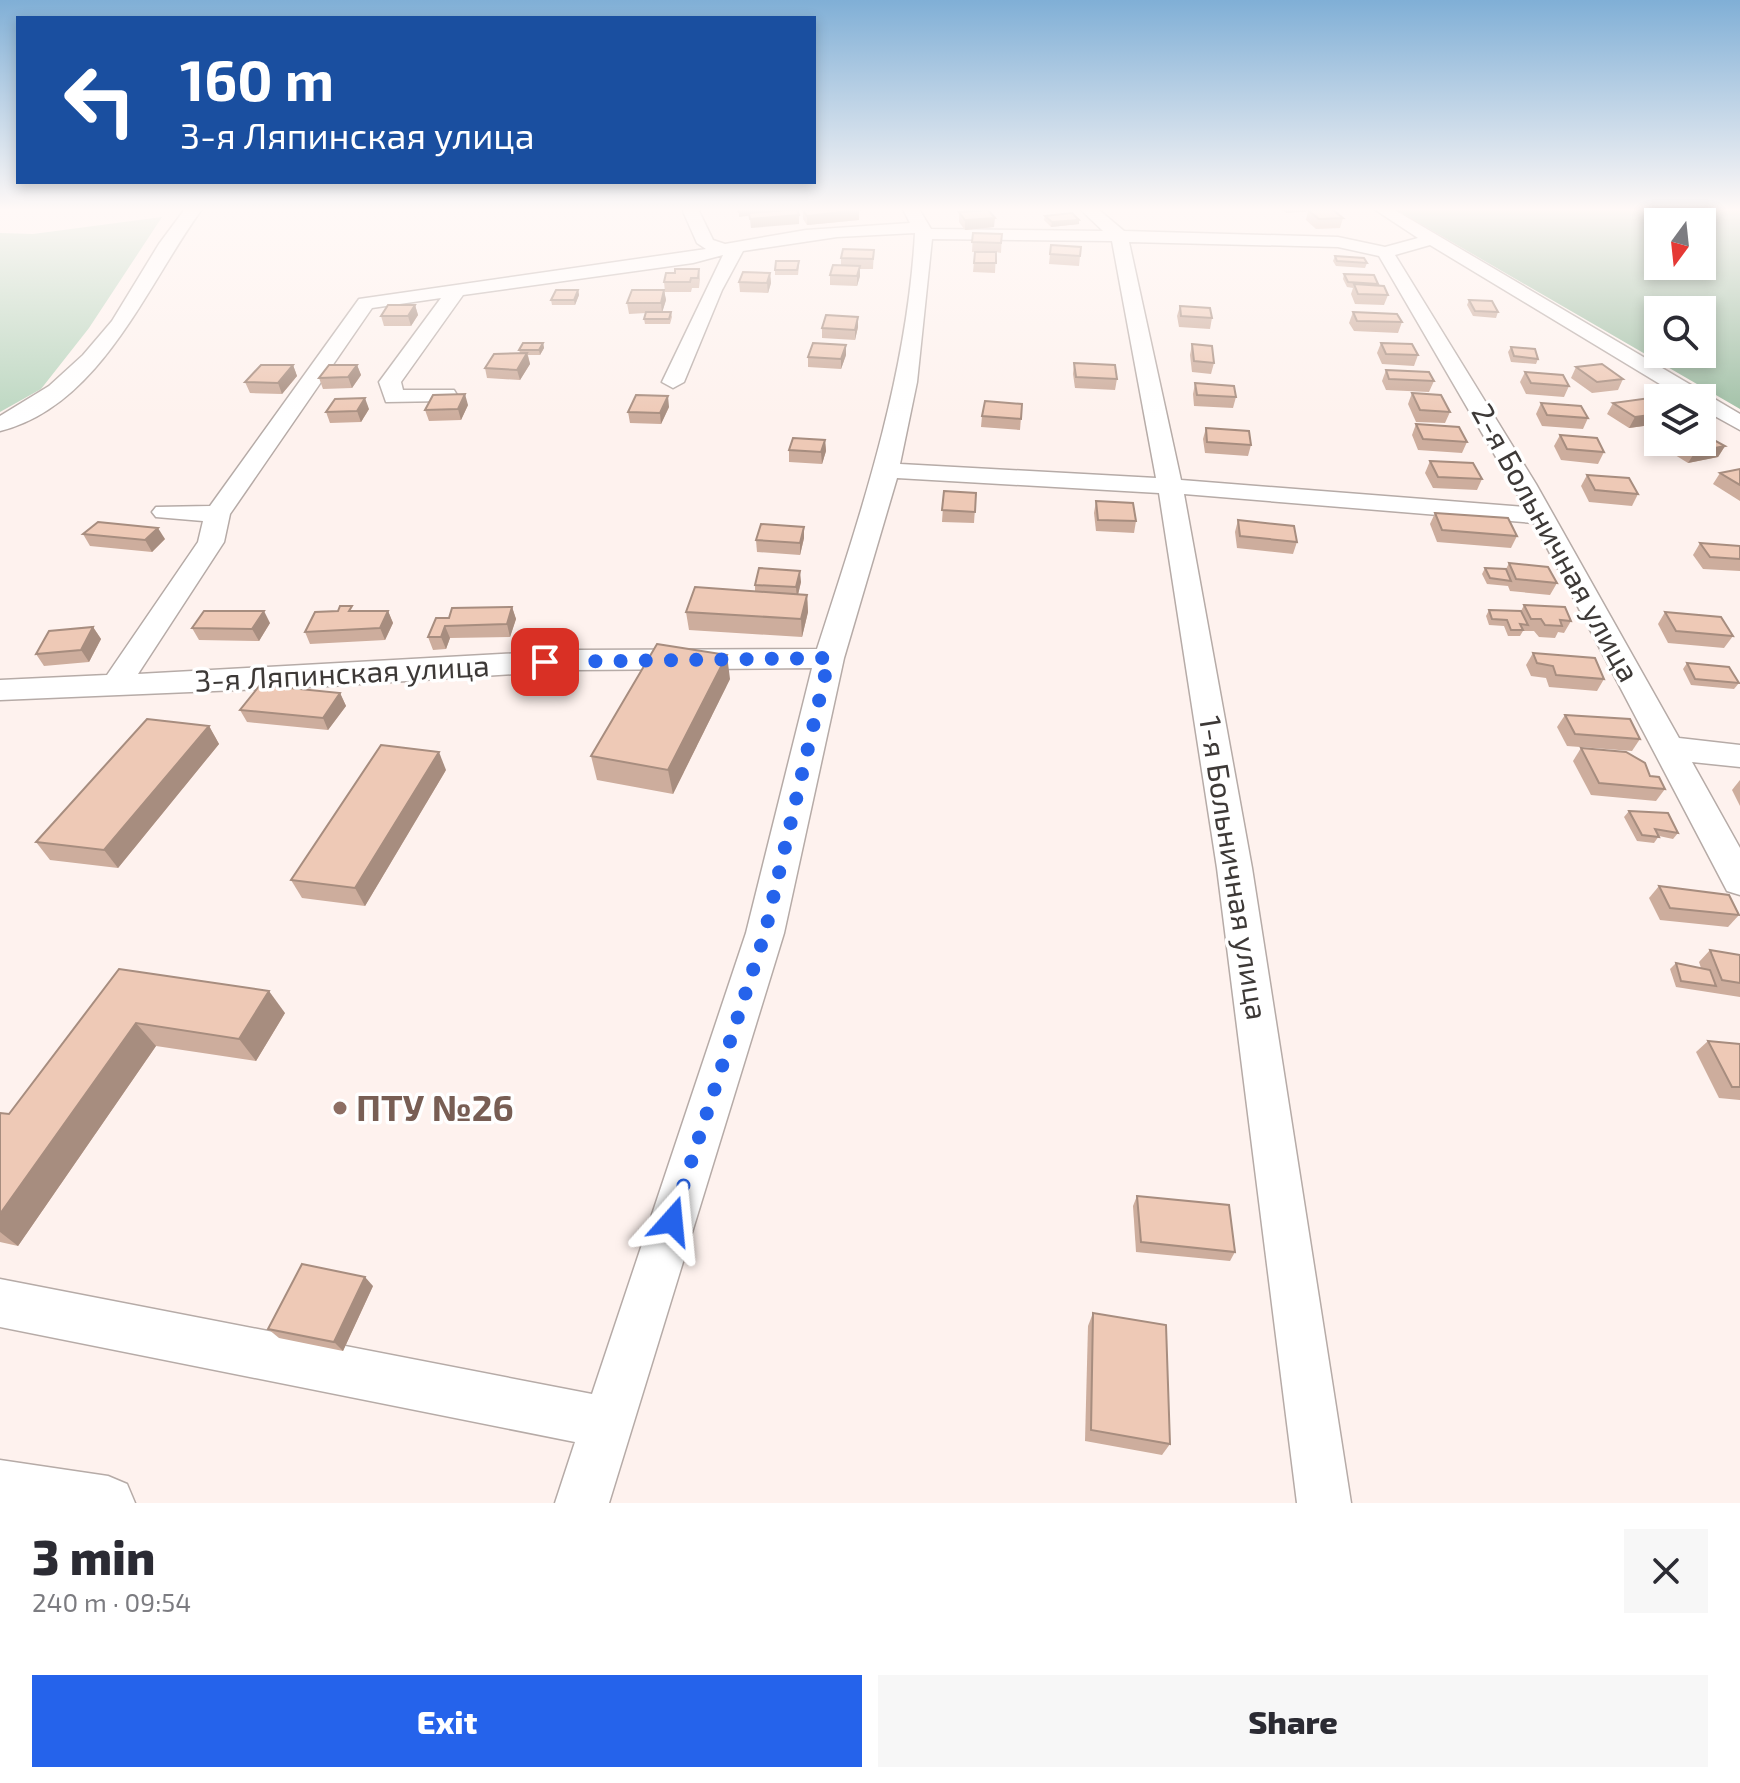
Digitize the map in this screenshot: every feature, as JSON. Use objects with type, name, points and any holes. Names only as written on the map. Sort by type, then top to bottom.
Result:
[{"type":"street","points":[[0,424],[23,415],[70,382],[128,312],[148,279]]},
{"type":"street","points":[[115,686],[211,542],[217,514],[366,303],[537,279]]},
{"type":"street","points":[[673,382],[717,279]]},
{"type":"street","points":[[582,1503],[765,933],[829,658],[887,470],[906,382],[914,279]]},
{"type":"street","name":"1-я Больничная улица","points":[[1129,279],[1155,397],[1259,1030],[1324,1503]]},
{"type":"street","name":"2-я Больничная улица","points":[[1402,279],[1541,516],[1740,881]]},
{"type":"street","points":[[1498,279],[1674,384]]},
{"type":"street","points":[[446,395],[394,397],[390,382],[457,290]]},
{"type":"street","points":[[1716,409],[1740,423]]},
{"type":"street","points":[[887,470],[1169,486],[1541,516]]},
{"type":"street","points":[[165,512],[217,514]]},
{"type":"street","name":"3-я Ляпинская улица","points":[[0,690],[576,660],[829,658]]},
{"type":"street","points":[[1668,748],[1740,756]]},
{"type":"street","points":[[0,1303],[607,1423]]},
{"type":"street","points":[[0,1487],[108,1503]]},
{"type":"green space","points":[[0,279],[121,279],[89,328],[41,389],[0,412]]},
{"type":"green space","points":[[1516,279],[1644,280],[1740,279],[1740,409],[1716,395],[1716,384],[1697,384],[1669,368],[1716,368],[1716,296],[1644,296],[1644,353]]},
{"type":"building","points":[[665,279],[691,279],[690,282],[664,282]]},
{"type":"building","points":[[740,279],[768,279],[767,283],[739,282]]},
{"type":"building","points":[[1347,279],[1376,279],[1378,284],[1348,282]]},
{"type":"building","points":[[1354,284],[1384,286],[1388,295],[1358,294]]},
{"type":"building","points":[[556,290],[578,290],[574,300],[551,300]]},
{"type":"building","points":[[632,290],[664,290],[661,303],[627,303]]},
{"type":"building","points":[[1469,300],[1492,301],[1498,312],[1475,311]]},
{"type":"building","points":[[388,305],[415,305],[408,316],[381,316]]},
{"type":"building","points":[[1180,306],[1210,308],[1212,318],[1181,316]]},
{"type":"building","points":[[646,312],[671,312],[669,319],[644,319]]},
{"type":"building","points":[[1353,312],[1397,314],[1402,322],[1357,321]]},
{"type":"building","points":[[826,315],[858,317],[855,330],[822,328]]},
{"type":"building","points":[[523,343],[543,343],[539,350],[519,350]]},
{"type":"building","points":[[813,343],[846,345],[841,359],[808,357]]},
{"type":"building","points":[[1381,343],[1412,344],[1418,355],[1386,354]]},
{"type":"building","points":[[1192,344],[1212,346],[1214,363],[1194,361]]},
{"type":"building","points":[[1511,347],[1535,349],[1538,359],[1514,356]]},
{"type":"building","points":[[527,353],[517,370],[485,368],[494,354]]},
{"type":"building","points":[[1074,363],[1115,365],[1117,379],[1076,377]]},
{"type":"building","points":[[1602,364],[1623,379],[1597,382],[1576,367]]},
{"type":"building","points":[[261,365],[293,365],[278,383],[245,382]]},
{"type":"building","points":[[329,365],[357,365],[348,377],[319,378]]},
{"type":"building","points":[[1386,370],[1429,372],[1434,381],[1389,379]]},
{"type":"building","points":[[1525,372],[1563,375],[1569,386],[1531,383]]},
{"type":"building","points":[[1195,383],[1234,386],[1236,397],[1197,395]]},
{"type":"building","points":[[1412,393],[1441,395],[1450,412],[1420,410]]},
{"type":"building","points":[[465,394],[458,409],[425,410],[433,395]]},
{"type":"building","points":[[636,395],[668,396],[660,413],[628,412]]},
{"type":"building","points":[[365,398],[357,411],[326,412],[335,399]]},
{"type":"building","points":[[1644,399],[1644,416],[1635,417],[1613,403]]},
{"type":"building","points":[[985,401],[1022,404],[1021,419],[982,416]]},
{"type":"building","points":[[1541,403],[1581,406],[1588,418],[1547,415]]},
{"type":"building","points":[[1416,424],[1459,427],[1467,442],[1423,439]]},
{"type":"building","points":[[1206,428],[1249,431],[1251,445],[1207,442]]},
{"type":"building","points":[[1560,435],[1597,438],[1604,452],[1567,449]]},
{"type":"building","points":[[793,438],[825,440],[821,452],[789,450]]},
{"type":"building","points":[[1430,461],[1473,463],[1482,479],[1438,477]]},
{"type":"building","points":[[1740,469],[1740,485],[1720,473]]},
{"type":"building","points":[[1587,475],[1629,478],[1638,494],[1595,490]]},
{"type":"building","points":[[944,491],[976,493],[975,512],[942,510]]},
{"type":"building","points":[[1096,501],[1133,503],[1136,521],[1098,520]]},
{"type":"building","points":[[1435,513],[1508,518],[1517,536],[1442,530]]},
{"type":"building","points":[[1238,520],[1294,526],[1297,542],[1240,536]]},
{"type":"building","points":[[98,522],[158,528],[145,540],[83,534]]},
{"type":"building","points":[[761,524],[804,527],[800,543],[756,540]]},
{"type":"building","points":[[1700,543],[1740,546],[1740,559],[1710,557]]},
{"type":"building","points":[[1509,563],[1548,567],[1557,583],[1516,579]]},
{"type":"building","points":[[759,568],[800,571],[796,587],[755,585]]},
{"type":"building","points":[[1485,568],[1506,569],[1511,581],[1490,578]]},
{"type":"building","points":[[695,587],[807,595],[801,619],[686,612]]},
{"type":"building","points":[[1524,605],[1565,607],[1571,621],[1560,620],[1562,626],[1545,625],[1541,619],[1531,619]]},
{"type":"building","points":[[340,606],[352,606],[349,611],[388,611],[380,628],[305,632],[315,612],[338,611]]},
{"type":"building","points":[[512,607],[507,624],[445,626],[441,637],[428,637],[436,618],[449,618],[452,608]]},
{"type":"building","points":[[1489,610],[1521,611],[1528,625],[1520,624],[1523,630],[1511,630],[1507,620],[1492,619]]},
{"type":"building","points":[[204,611],[264,611],[252,629],[192,628]]},
{"type":"building","points":[[1665,612],[1721,617],[1733,636],[1676,631]]},
{"type":"building","points":[[93,627],[81,650],[36,654],[49,631]]},
{"type":"building","points":[[657,644],[727,655],[668,770],[591,756]]},
{"type":"building","points":[[1533,653],[1595,658],[1604,679],[1556,675],[1553,666],[1537,663]]},
{"type":"building","points":[[1687,663],[1729,667],[1739,683],[1695,679]]},
{"type":"building","points":[[260,685],[340,693],[323,718],[240,710]]},
{"type":"building","points":[[1565,715],[1630,719],[1640,739],[1575,734]]},
{"type":"building","points":[[147,719],[209,726],[104,850],[36,842]]},
{"type":"building","points":[[381,745],[439,752],[355,888],[291,880]]},
{"type":"building","points":[[1581,748],[1626,752],[1645,763],[1650,776],[1659,777],[1665,789],[1599,783]]},
{"type":"building","points":[[1629,811],[1668,813],[1678,833],[1655,829],[1659,837],[1642,835]]},
{"type":"building","points":[[1659,886],[1729,895],[1739,915],[1670,908]]},
{"type":"building","points":[[1710,950],[1740,955],[1740,983],[1722,980]]},
{"type":"building","points":[[1676,963],[1710,970],[1716,986],[1681,981]]},
{"type":"building","points":[[119,969],[269,991],[239,1039],[136,1023],[0,1214],[0,1113],[9,1114]]},
{"type":"building","points":[[1708,1041],[1740,1044],[1740,1087],[1732,1087]]},
{"type":"building","points":[[1137,1196],[1229,1205],[1235,1252],[1141,1242]]},
{"type":"building","points":[[302,1264],[365,1277],[334,1342],[268,1329]]},
{"type":"building","points":[[1093,1313],[1166,1325],[1170,1444],[1091,1430]]},
{"type":"place","name":"ПТУ №26","points":[[340,1108]]},
{"type":"route","points":[[545,662],[829,658],[765,933],[672,1221]]}]
